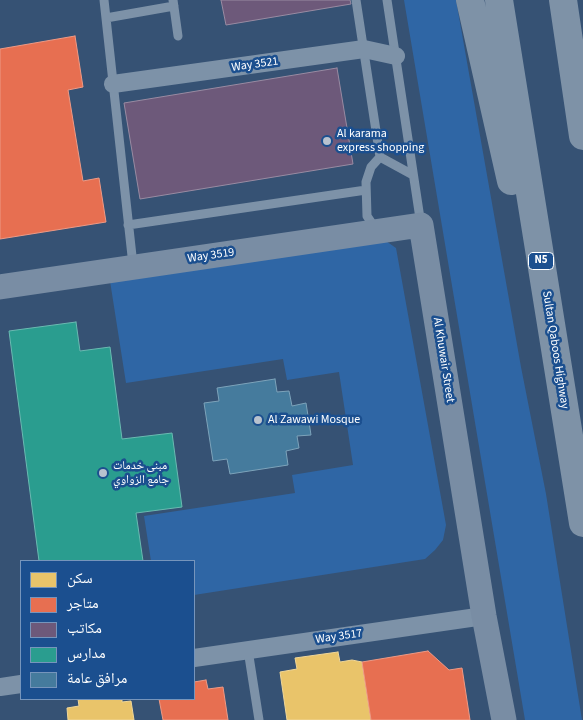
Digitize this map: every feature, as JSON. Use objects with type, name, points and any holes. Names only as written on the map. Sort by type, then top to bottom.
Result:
[{"type":"highway","points":[[470,0],[564,403]]},
{"type":"highway","name":"Sultan Qaboos Highway","points":[[499,0],[583,523]]},
{"type":"highway","points":[[563,0],[583,136]]},
{"type":"street","name":"Way 3521","points":[[114,84],[364,50],[396,56]]},
{"type":"street","name":"Way 3519","points":[[0,287],[421,225]]},
{"type":"street","name":"Al Khuwair Street","points":[[421,225],[484,616],[504,720]]},
{"type":"street","name":"Way 3517","points":[[195,658],[484,616]]},
{"type":"street","points":[[0,687],[20,684]]},
{"type":"lane","points":[[104,0],[133,268]]},
{"type":"lane","points":[[356,0],[380,157]]},
{"type":"lane","name":"Al Khuwair Street","points":[[387,0],[421,225]]},
{"type":"lane","points":[[106,18],[173,3],[178,36]]},
{"type":"lane","points":[[380,157],[413,175]]},
{"type":"lane","points":[[380,157],[371,167],[366,182],[366,190],[367,216],[373,225],[382,231]]},
{"type":"lane","points":[[128,225],[366,190]]},
{"type":"lane","points":[[248,650],[258,720]]},
{"type":"shaded area","points":[[404,0],[456,0],[521,367],[546,494],[582,720],[525,720]]},
{"type":"shaded area","points":[[383,239],[396,248],[446,525],[443,540],[435,550],[425,559],[195,595],[195,560],[151,560],[144,516],[295,493],[292,475],[353,465],[339,372],[287,380],[283,359],[126,383],[110,281]]},
{"type":"building: سكن","points":[[338,652],[340,662],[352,660],[362,662],[371,720],[287,720],[280,672],[297,669],[295,658]]},
{"type":"building: سكن","points":[[78,700],[131,701],[134,720],[68,720],[67,708],[79,706]]},
{"type":"building: متاجر","points":[[75,36],[83,87],[68,90],[83,181],[99,178],[106,222],[0,239],[0,49]]},
{"type":"building: متاجر","points":[[428,651],[449,670],[462,668],[470,720],[371,720],[362,662]]},
{"type":"building: متاجر","points":[[206,680],[208,689],[223,687],[228,720],[163,720],[159,700],[195,700],[195,682]]},
{"type":"building: مكاتب","points":[[221,0],[350,0],[351,4],[226,25]]},
{"type":"building: مكاتب","points":[[337,68],[353,164],[140,199],[124,103]]},
{"type":"building: مدارس","name":"مبنى خدمات جامع الزواوي","points":[[76,322],[80,351],[110,347],[122,439],[172,433],[182,507],[136,513],[143,560],[39,560],[9,331]]},
{"type":"building: مرافق عامة","name":"Al Zawawi Mosque","points":[[275,379],[277,392],[289,391],[292,406],[306,403],[311,435],[297,436],[299,448],[286,451],[288,465],[230,474],[227,459],[213,461],[204,403],[219,401],[217,388]]},
{"type":"place","name":"Al karama express shopping","points":[[327,141]]},
{"type":"place","name":"Al Zawawi Mosque","points":[[258,420]]},
{"type":"place","name":"مبنى خدمات جامع الزواوي","points":[[103,473]]}]
